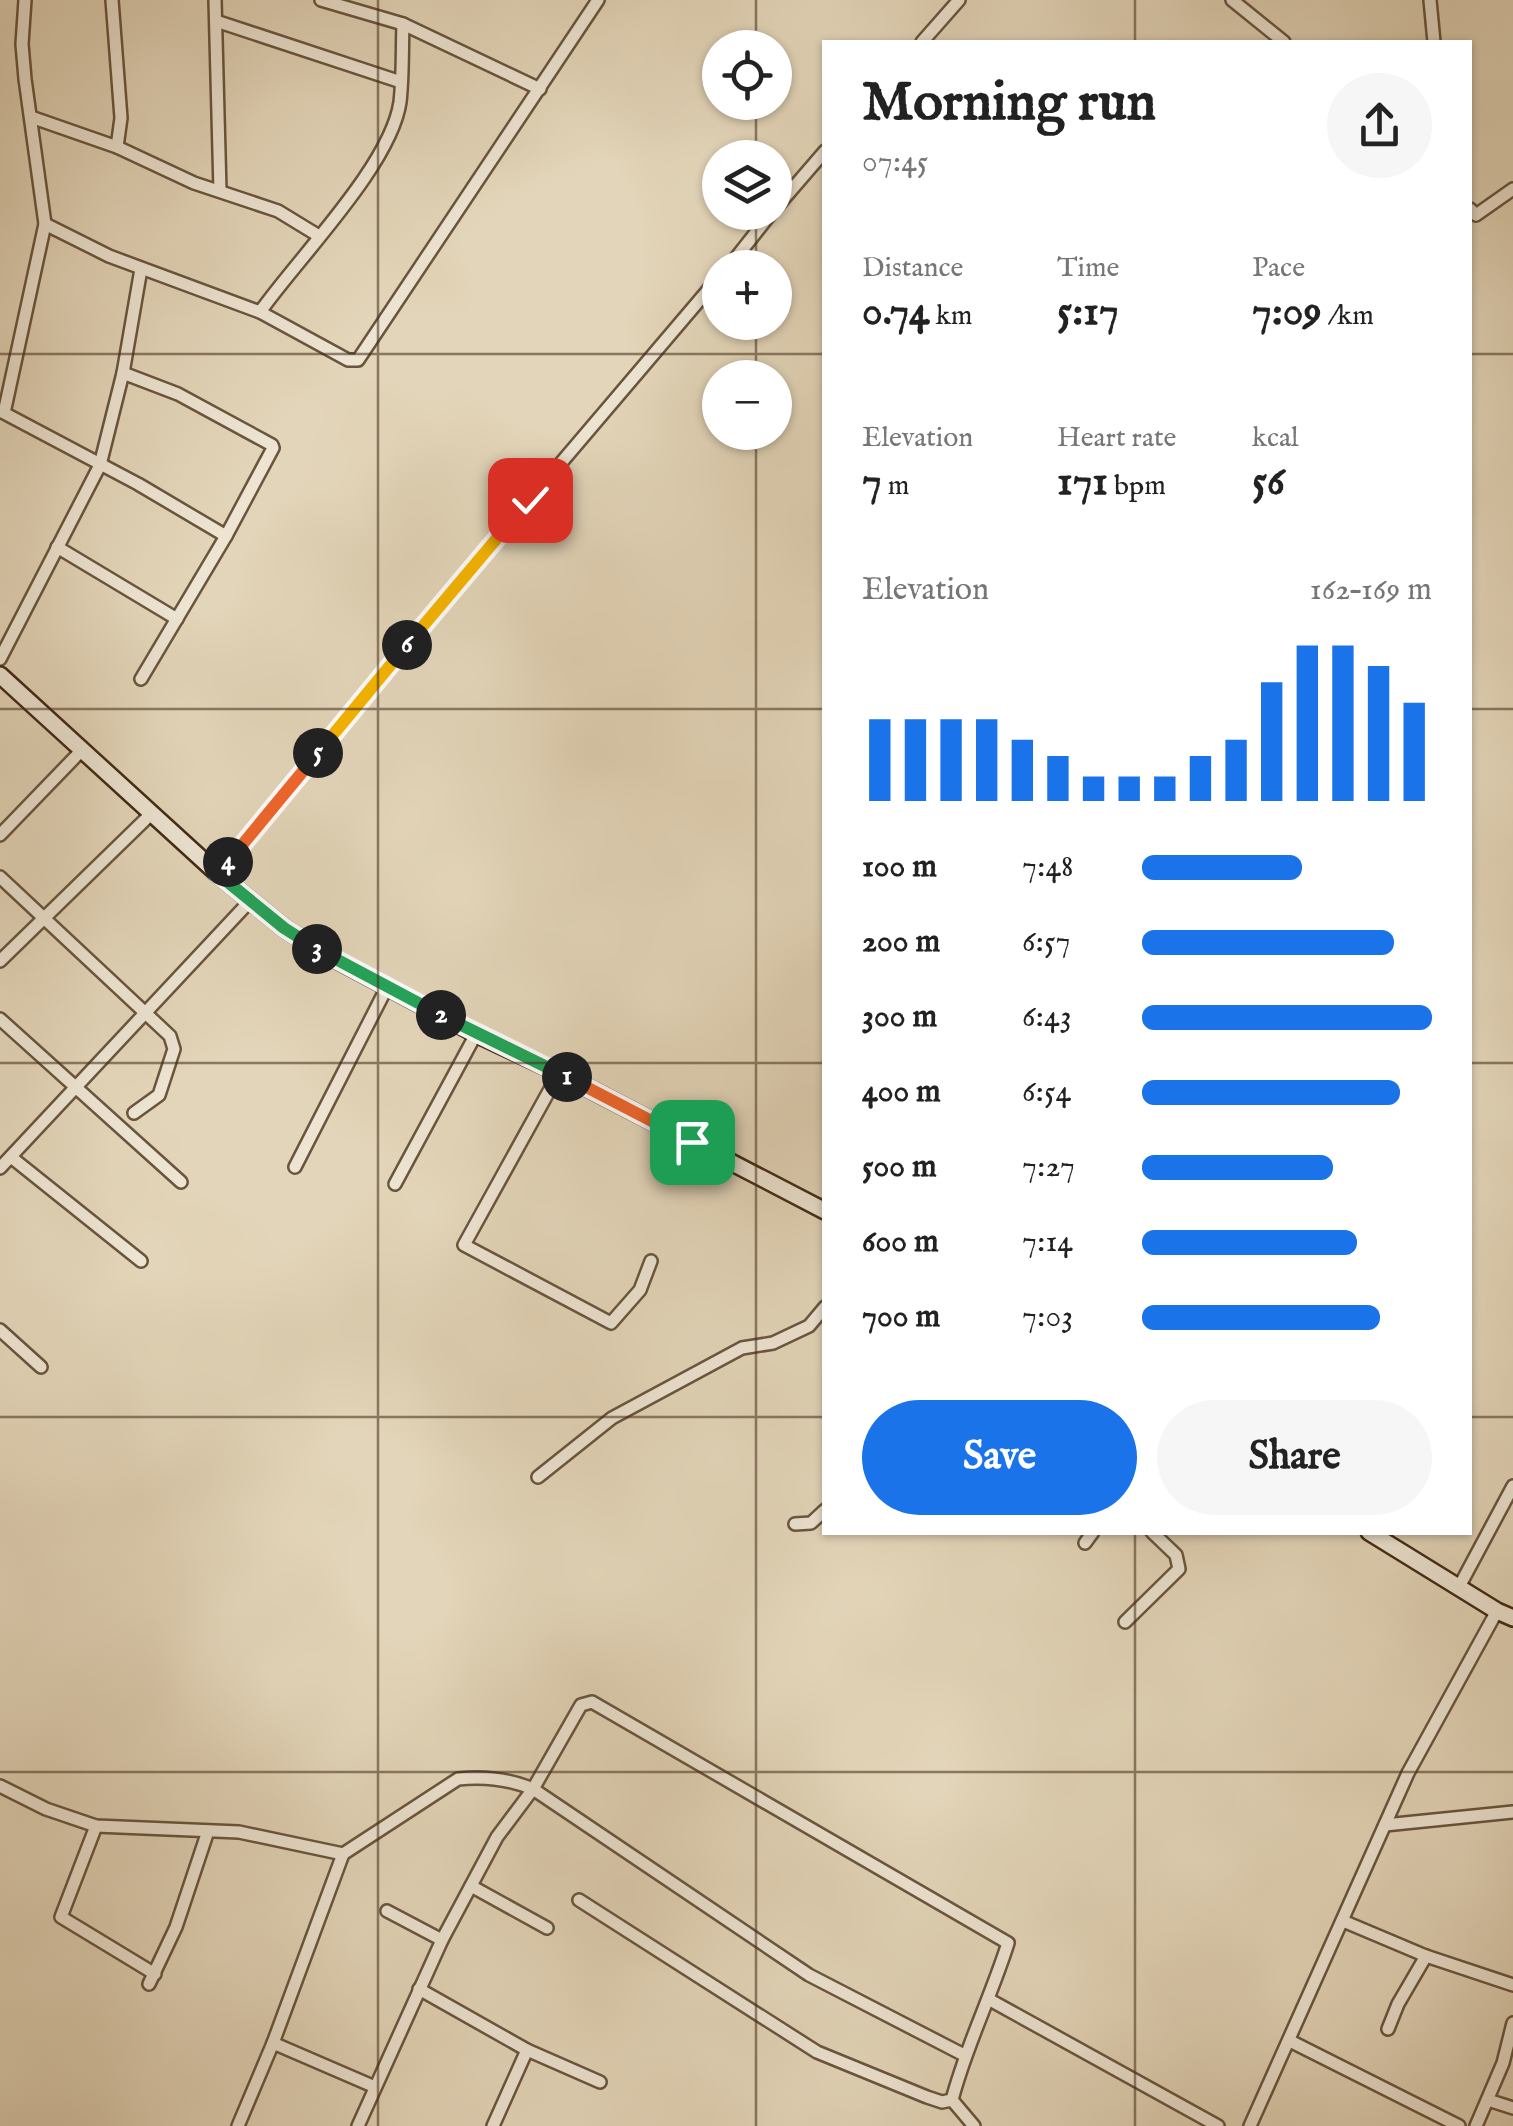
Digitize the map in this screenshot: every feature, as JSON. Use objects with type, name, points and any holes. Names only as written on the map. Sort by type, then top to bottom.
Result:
[{"type":"main road","points":[[0,675],[218,874],[320,951],[822,1208]]},
{"type":"main road","points":[[1374,1535],[1505,1614]]},
{"type":"street","points":[[25,0],[22,44],[44,224],[4,413],[226,536]]},
{"type":"street","points":[[112,0],[121,118],[117,147]]},
{"type":"street","points":[[215,0],[220,192]]},
{"type":"street","points":[[321,0],[403,24],[540,89]]},
{"type":"street","points":[[44,224],[142,269],[260,312],[348,360],[360,358],[598,0]]},
{"type":"street","points":[[924,40],[959,0]]},
{"type":"street","points":[[1232,0],[1282,40]]},
{"type":"street","points":[[1430,0],[1434,40]]},
{"type":"street","points":[[216,20],[401,82]]},
{"type":"street","points":[[260,312],[339,213],[388,136],[400,104],[403,24]]},
{"type":"street","points":[[31,116],[117,147],[194,183],[278,211],[319,236]]},
{"type":"street","points":[[792,190],[822,155]]},
{"type":"street","points":[[1472,212],[1476,215],[1513,189]]},
{"type":"street","points":[[743,250],[759,230]]},
{"type":"street","points":[[0,659],[100,465],[123,373],[142,269]]},
{"type":"street","points":[[218,874],[702,297]]},
{"type":"street","points":[[123,373],[178,394],[272,445],[270,458],[141,679]]},
{"type":"street","points":[[57,547],[177,619]]},
{"type":"street","points":[[0,835],[81,751]]},
{"type":"street","points":[[0,960],[150,814]]},
{"type":"street","points":[[0,877],[170,1036],[174,1049],[159,1095],[134,1113]]},
{"type":"street","points":[[0,1168],[250,901]]},
{"type":"street","points":[[294,1166],[387,987]]},
{"type":"street","points":[[0,1020],[181,1182]]},
{"type":"street","points":[[395,1184],[476,1034]]},
{"type":"street","points":[[559,1073],[464,1245],[611,1323],[640,1290],[651,1261]]},
{"type":"street","points":[[12,1157],[141,1261]]},
{"type":"street","points":[[538,1477],[612,1418],[742,1348],[772,1343],[808,1326],[822,1310]]},
{"type":"street","points":[[0,1331],[40,1366]]},
{"type":"street","points":[[1459,1587],[1513,1486]]},
{"type":"street","points":[[796,1524],[811,1523],[822,1513]]},
{"type":"street","points":[[1125,1622],[1178,1569],[1176,1554],[1155,1535]]},
{"type":"street","points":[[1250,2126],[1408,1773],[1505,1614]]},
{"type":"street","points":[[358,2126],[442,1940],[498,1837],[533,1790],[581,1705],[592,1702],[1008,1944],[990,2000],[964,2055],[952,2100]]},
{"type":"street","points":[[238,2126],[343,1854],[458,1779],[516,1782],[533,1790],[809,1976],[964,2055]]},
{"type":"street","points":[[0,1786],[46,1809],[96,1826],[239,1832],[343,1854]]},
{"type":"street","points":[[1384,1825],[1513,1812]]},
{"type":"street","points":[[96,1826],[61,1917],[152,1979],[183,1909],[208,1830]]},
{"type":"street","points":[[471,1886],[547,1928]]},
{"type":"street","points":[[579,1900],[817,2052],[927,2097],[942,2102],[952,2100]]},
{"type":"street","points":[[387,1911],[442,1940]]},
{"type":"street","points":[[1342,1921],[1426,1956],[1513,1985]]},
{"type":"street","points":[[1388,2029],[1426,1956]]},
{"type":"street","points":[[419,1990],[526,2050],[600,2082]]},
{"type":"street","points":[[990,2000],[1218,2126]]},
{"type":"street","points":[[1476,2126],[1503,2063],[1513,2023]]},
{"type":"street","points":[[1290,2042],[1459,2126]]},
{"type":"street","points":[[273,2043],[375,2087]]},
{"type":"street","points":[[494,2126],[526,2050]]},
{"type":"street","points":[[952,2100],[974,2126]]},
{"type":"street","points":[[1488,2100],[1513,2108]]},
{"type":"route","points":[[530,500],[218,874],[284,928],[320,951],[692,1142]]}]
